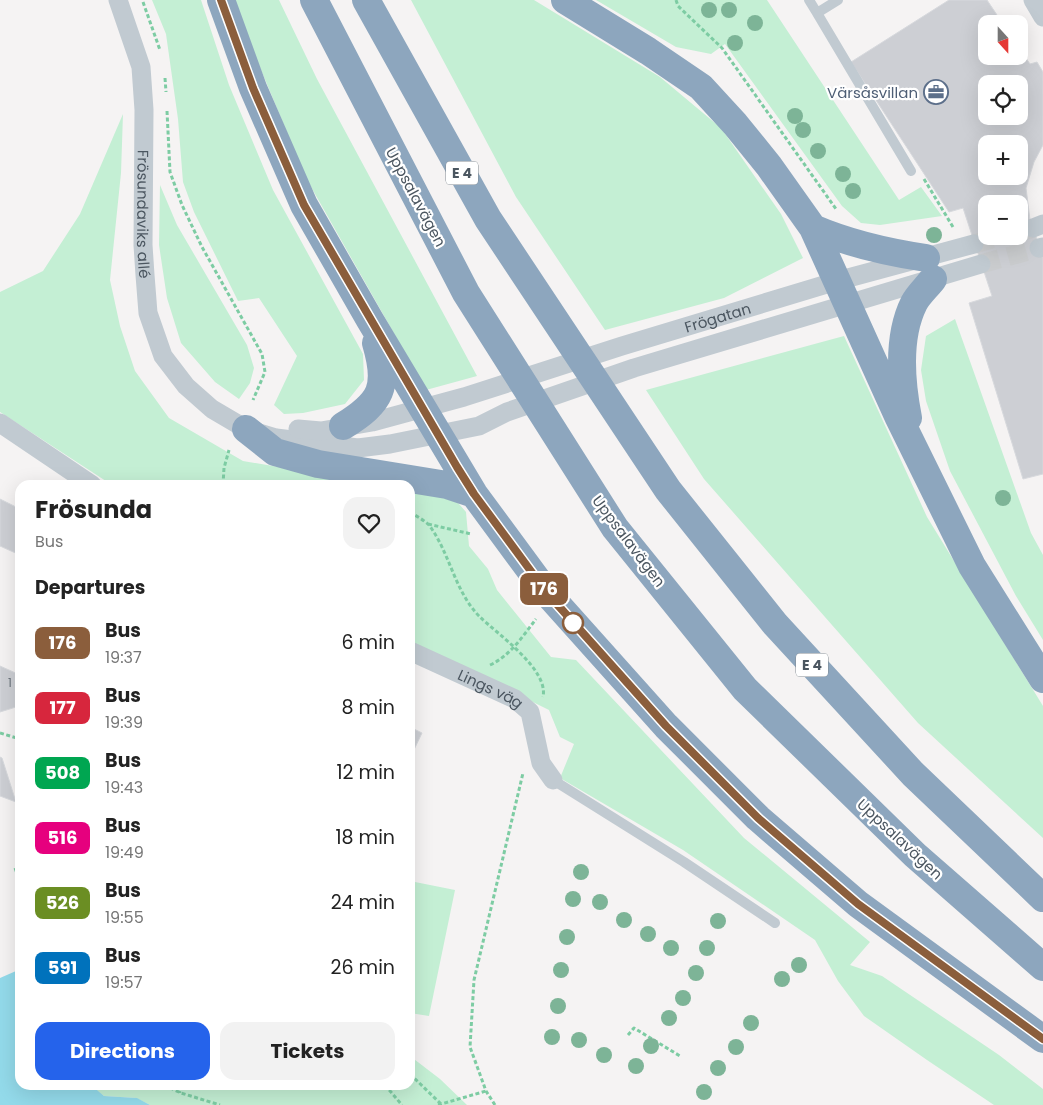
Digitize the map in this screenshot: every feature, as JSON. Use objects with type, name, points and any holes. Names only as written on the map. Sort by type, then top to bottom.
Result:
[{"type":"highway","points":[[221,0],[253,88],[304,205],[438,436],[474,494],[547,593],[666,726],[758,818],[858,904],[1043,1039]]},
{"type":"highway","name":"Uppsalavägen","points":[[314,0],[466,293],[615,528],[745,689],[915,855],[1043,967]]},
{"type":"highway","name":"E 4","points":[[366,0],[488,219],[668,490],[775,624],[913,774],[1043,898]]},
{"type":"highway","points":[[565,0],[648,51],[701,87],[735,124],[769,166],[813,228],[916,453],[972,566],[1043,679]]},
{"type":"highway","points":[[813,228],[840,240],[881,251],[930,269],[914,302],[902,354],[903,392],[916,453]]},
{"type":"highway","points":[[343,426],[361,415],[373,403],[381,387],[384,368],[370,320]]},
{"type":"highway","points":[[246,429],[275,452],[309,462],[439,483],[474,494]]},
{"type":"street","name":"Frösundaviks allé","points":[[118,0],[132,35],[141,67],[144,146],[143,245],[148,313],[163,356],[186,386],[212,409],[246,429],[276,438],[358,448],[438,436],[479,426]]},
{"type":"street","points":[[1033,0],[1043,17]]},
{"type":"street","name":"Frögatan","points":[[930,269],[974,244]]},
{"type":"street","name":"Frögatan","points":[[464,398],[622,346],[930,269],[981,264]]},
{"type":"street","name":"Frögatan","points":[[479,426],[506,412],[634,368],[841,292]]},
{"type":"street","name":"Frösundaviks allé","points":[[212,409],[265,427],[321,431],[372,422],[464,398]]},
{"type":"street","points":[[0,423],[85,480]]},
{"type":"street","name":"Lings väg","points":[[415,653],[516,699],[530,712],[540,763],[553,780]]},
{"type":"lane","points":[[809,0],[911,171]]},
{"type":"lane","points":[[817,13],[838,0]]},
{"type":"lane","points":[[553,780],[684,862],[774,923]]},
{"type":"path","points":[[142,0],[158,40],[161,57]]},
{"type":"path","points":[[676,0],[678,6],[722,48],[834,207],[842,214]]},
{"type":"path","points":[[164,73],[167,99]]},
{"type":"path","points":[[167,107],[170,172],[182,205],[202,247],[262,354],[265,372],[253,400]]},
{"type":"path","points":[[911,171],[923,178],[953,228]]},
{"type":"path","points":[[223,480],[224,468],[229,450]]},
{"type":"path","points":[[415,515],[428,524],[474,535]]},
{"type":"path","points":[[428,524],[463,593],[478,614],[534,667],[544,692],[542,702]]},
{"type":"path","points":[[464,676],[500,660],[513,648],[531,626]]},
{"type":"path","points":[[0,733],[15,738]]},
{"type":"path","points":[[495,1105],[486,1090],[470,1046],[474,980],[523,774],[535,741]]},
{"type":"path","points":[[628,1035],[634,1028],[680,1056]]},
{"type":"path","points":[[415,1079],[440,1105],[486,1090]]},
{"type":"path","points":[[175,1090],[220,1105]]},
{"type":"path","points":[[389,1090],[402,1105]]},
{"type":"green space","points":[[152,0],[201,0],[229,85],[273,190],[363,354],[364,380],[345,404],[303,413],[284,414],[274,405],[297,356],[259,298],[238,301],[194,212],[183,182],[178,119],[166,34]]},
{"type":"green space","points":[[232,0],[279,0],[317,79],[477,376],[426,390],[306,178]]},
{"type":"green space","points":[[411,0],[534,0],[660,77],[721,128],[781,214],[803,258],[724,298],[605,330],[516,197]]},
{"type":"green space","points":[[596,0],[767,0],[899,200],[921,187],[942,216],[880,225],[861,223],[842,206],[725,44],[711,54],[676,47]]},
{"type":"green space","points":[[123,114],[121,173],[110,280],[120,326],[135,371],[169,418],[243,461],[355,480],[104,480],[0,412],[0,292],[43,271],[80,214]]},
{"type":"green space","points":[[160,185],[177,225],[247,345],[254,368],[250,383],[239,399],[215,382],[181,343],[167,298],[159,245]]},
{"type":"green space","points":[[955,319],[1031,533],[1043,555],[1043,640],[1016,596],[950,471],[926,401],[921,370],[926,336]]},
{"type":"green space","points":[[844,336],[927,517],[1043,706],[1043,838],[918,723],[704,479],[646,390]]},
{"type":"green space","points":[[415,491],[453,497],[466,512],[469,546],[488,569],[497,590],[551,657],[576,660],[744,838],[870,942],[850,965],[882,976],[999,1055],[1043,1089],[1043,1105],[994,1105],[927,1060],[864,1016],[838,981],[815,940],[683,850],[560,778],[574,744],[560,737],[549,710],[415,643]]},
{"type":"green space","points":[[415,882],[455,890],[429,1016],[415,1014]]},
{"type":"green space","points":[[415,1060],[440,1079],[467,1105],[150,1105],[136,1098],[104,1096],[96,1090],[415,1090]]},
{"type":"water","points":[[15,971],[15,1090],[97,1090],[104,1096],[137,1098],[150,1105],[0,1105],[0,978]]},
{"type":"building","points":[[949,0],[987,0],[997,15],[978,15],[978,65],[1028,65],[1028,61],[1030,64],[1037,62],[1043,72],[1043,145],[1034,162],[1028,182],[1028,135],[978,135],[978,185],[1027,185],[1027,195],[978,195],[978,245],[1028,245],[1028,204],[1030,220],[1043,256],[1043,474],[1023,479],[969,303],[992,296],[963,208],[949,212],[851,62]]},
{"type":"building","points":[[0,499],[15,506],[15,553],[0,546]]},
{"type":"building","points":[[0,666],[15,673],[15,707],[0,712]]},
{"type":"building","points":[[415,730],[422,733],[415,748]]},
{"type":"building","points":[[0,757],[2,758],[15,802],[0,796]]},
{"type":"tunnel","points":[[1028,229],[1033,228]]},
{"type":"tunnel","points":[[974,244],[978,243]]},
{"type":"tunnel","points":[[981,264],[1039,248]]},
{"type":"bus line","name":"176","points":[[221,0],[253,88],[304,205],[457,467],[474,494],[547,593],[666,726],[758,818],[858,904],[1043,1039]]},
{"type":"place","name":"Värsåsvillan","points":[[936,92]]}]
